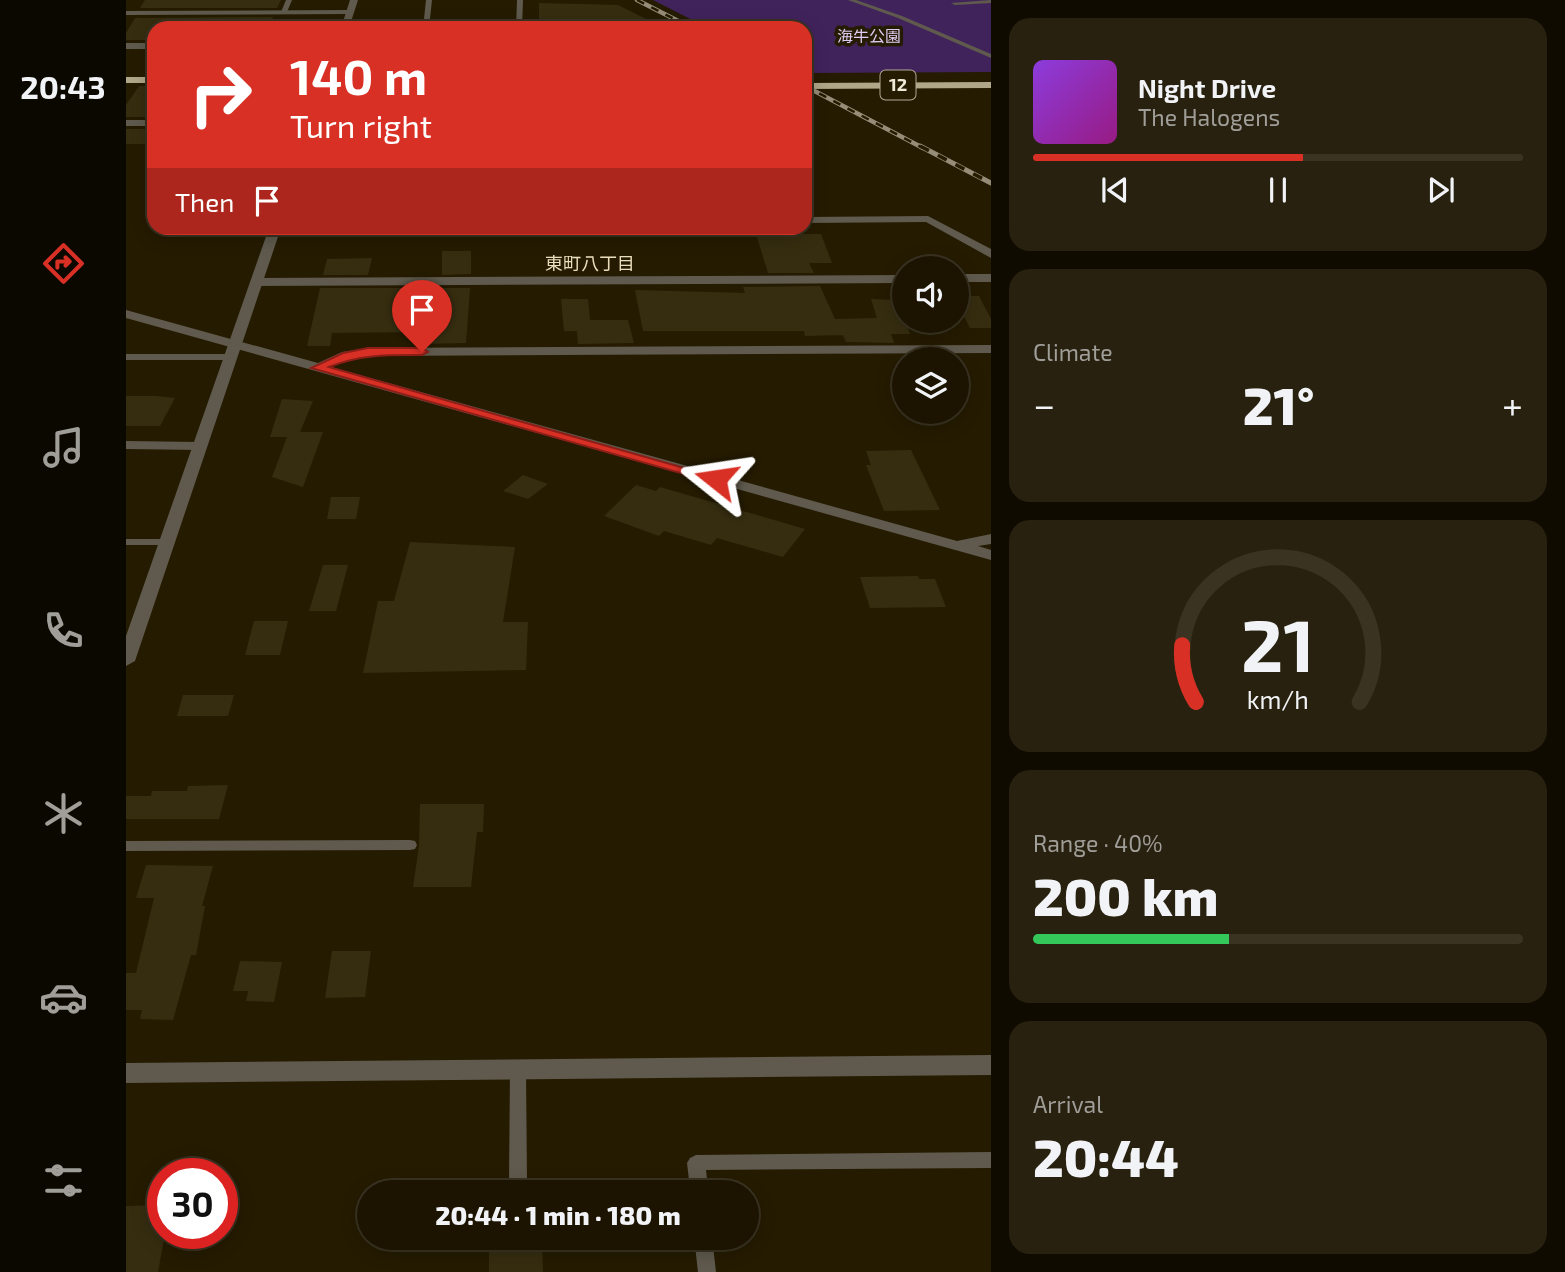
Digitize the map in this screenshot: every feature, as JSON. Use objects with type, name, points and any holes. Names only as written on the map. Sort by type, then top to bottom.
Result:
[{"type":"highway","name":"12","points":[[812,79],[991,78]]},
{"type":"highway","points":[[126,80],[147,80]]},
{"type":"highway","name":"12","points":[[812,86],[991,85]]},
{"type":"highway","points":[[126,89],[147,89]]},
{"type":"street","points":[[347,21],[354,0]]},
{"type":"street","points":[[955,3],[991,1]]},
{"type":"street","points":[[126,12],[349,12]]},
{"type":"street","points":[[126,46],[147,46]]},
{"type":"street","points":[[126,123],[147,123]]},
{"type":"street","points":[[812,220],[929,219],[991,254]]},
{"type":"street","points":[[126,661],[273,235]]},
{"type":"street","points":[[969,278],[991,278]]},
{"type":"street","points":[[256,282],[892,279]]},
{"type":"street","points":[[126,314],[234,351],[317,368],[991,555]]},
{"type":"street","points":[[317,368],[347,355],[368,352],[991,349]]},
{"type":"street","points":[[126,445],[200,446]]},
{"type":"street","points":[[956,545],[991,539]]},
{"type":"street","points":[[126,1073],[991,1065]]},
{"type":"lane","points":[[284,12],[289,0]]},
{"type":"lane","points":[[427,21],[429,0]]},
{"type":"lane","points":[[519,21],[520,0]]},
{"type":"lane","points":[[851,0],[900,16],[991,56]]},
{"type":"lane","points":[[126,357],[234,351]]},
{"type":"lane","points":[[126,542],[166,542]]},
{"type":"lane","points":[[126,846],[410,845]]},
{"type":"lane","points":[[518,1070],[518,1180]]},
{"type":"lane","points":[[698,1180],[696,1163],[991,1160]]},
{"type":"lane","points":[[704,1250],[707,1272]]},
{"type":"green space","name":"海牛公園","points":[[653,0],[991,0],[991,72],[812,73],[812,21],[694,21]]},
{"type":"building","points":[[145,0],[281,0],[277,8],[140,8]]},
{"type":"building","points":[[539,3],[618,5],[650,21],[539,21]]},
{"type":"building","points":[[273,17],[271,21],[147,21],[147,40],[126,40],[126,33],[135,18]]},
{"type":"building","points":[[139,86],[147,86],[147,117],[126,117],[126,105]]},
{"type":"building","points":[[126,129],[147,129],[147,144],[126,144]]},
{"type":"building","points":[[821,234],[832,263],[809,263],[814,273],[768,273],[756,235]]},
{"type":"building","points":[[442,251],[471,251],[471,274],[442,275]]},
{"type":"building","points":[[372,258],[368,275],[323,275],[327,259]]},
{"type":"building","points":[[820,286],[835,319],[877,318],[871,299],[892,300],[892,333],[910,334],[891,334],[894,343],[846,342],[843,335],[805,336],[804,331],[643,331],[635,290],[745,293],[743,287]]},
{"type":"building","points":[[320,288],[470,288],[466,343],[420,344],[421,332],[332,333],[330,346],[307,346]]},
{"type":"building","points":[[969,296],[979,296],[991,319],[991,328],[970,328]]},
{"type":"building","points":[[561,299],[588,299],[590,320],[628,320],[634,343],[578,344],[577,331],[564,331]]},
{"type":"building","points":[[126,396],[175,398],[160,426],[126,426]]},
{"type":"building","points":[[282,399],[313,401],[300,432],[323,432],[303,487],[272,477],[287,437],[270,437]]},
{"type":"building","points":[[911,450],[940,510],[884,511],[866,465],[871,465],[866,451]]},
{"type":"building","points":[[523,475],[548,484],[528,499],[503,491]]},
{"type":"building","points":[[636,485],[656,491],[660,487],[805,529],[783,557],[717,538],[711,545],[664,531],[659,536],[604,516]]},
{"type":"building","points":[[331,497],[360,497],[356,519],[327,519]]},
{"type":"building","points":[[410,542],[515,547],[503,622],[528,622],[526,670],[363,673],[378,601],[394,601]]},
{"type":"building","points":[[323,565],[348,565],[336,611],[309,611]]},
{"type":"building","points":[[918,576],[919,579],[935,579],[946,607],[870,608],[860,577]]},
{"type":"building","points":[[254,621],[288,621],[280,655],[245,655]]},
{"type":"building","points":[[183,695],[234,695],[228,716],[177,716]]},
{"type":"building","points":[[228,785],[219,819],[126,819],[126,796],[151,796],[152,791],[187,791],[188,786]]},
{"type":"building","points":[[420,804],[484,804],[483,832],[477,832],[471,887],[413,887],[419,846]]},
{"type":"building","points":[[146,865],[213,866],[202,906],[205,906],[196,955],[191,955],[173,1020],[140,1019],[142,1010],[126,1010],[126,973],[136,973],[154,898],[136,898]]},
{"type":"building","points":[[332,951],[371,951],[365,997],[325,998]]},
{"type":"building","points":[[240,961],[282,962],[274,1002],[246,1001],[248,991],[233,991]]},
{"type":"building","points":[[147,1205],[147,1249],[162,1249],[158,1272],[126,1272],[126,1206]]},
{"type":"building","points":[[489,1250],[542,1250],[543,1272],[489,1272]]},
{"type":"railway","points":[[637,0],[678,21]]},
{"type":"railway","points":[[812,90],[923,148]]},
{"type":"railway","points":[[920,146],[991,183]]},
{"type":"district","name":"東町八丁目","points":[[590,264]]},
{"type":"route","points":[[422,352],[368,352],[347,355],[317,368],[716,479]]}]
